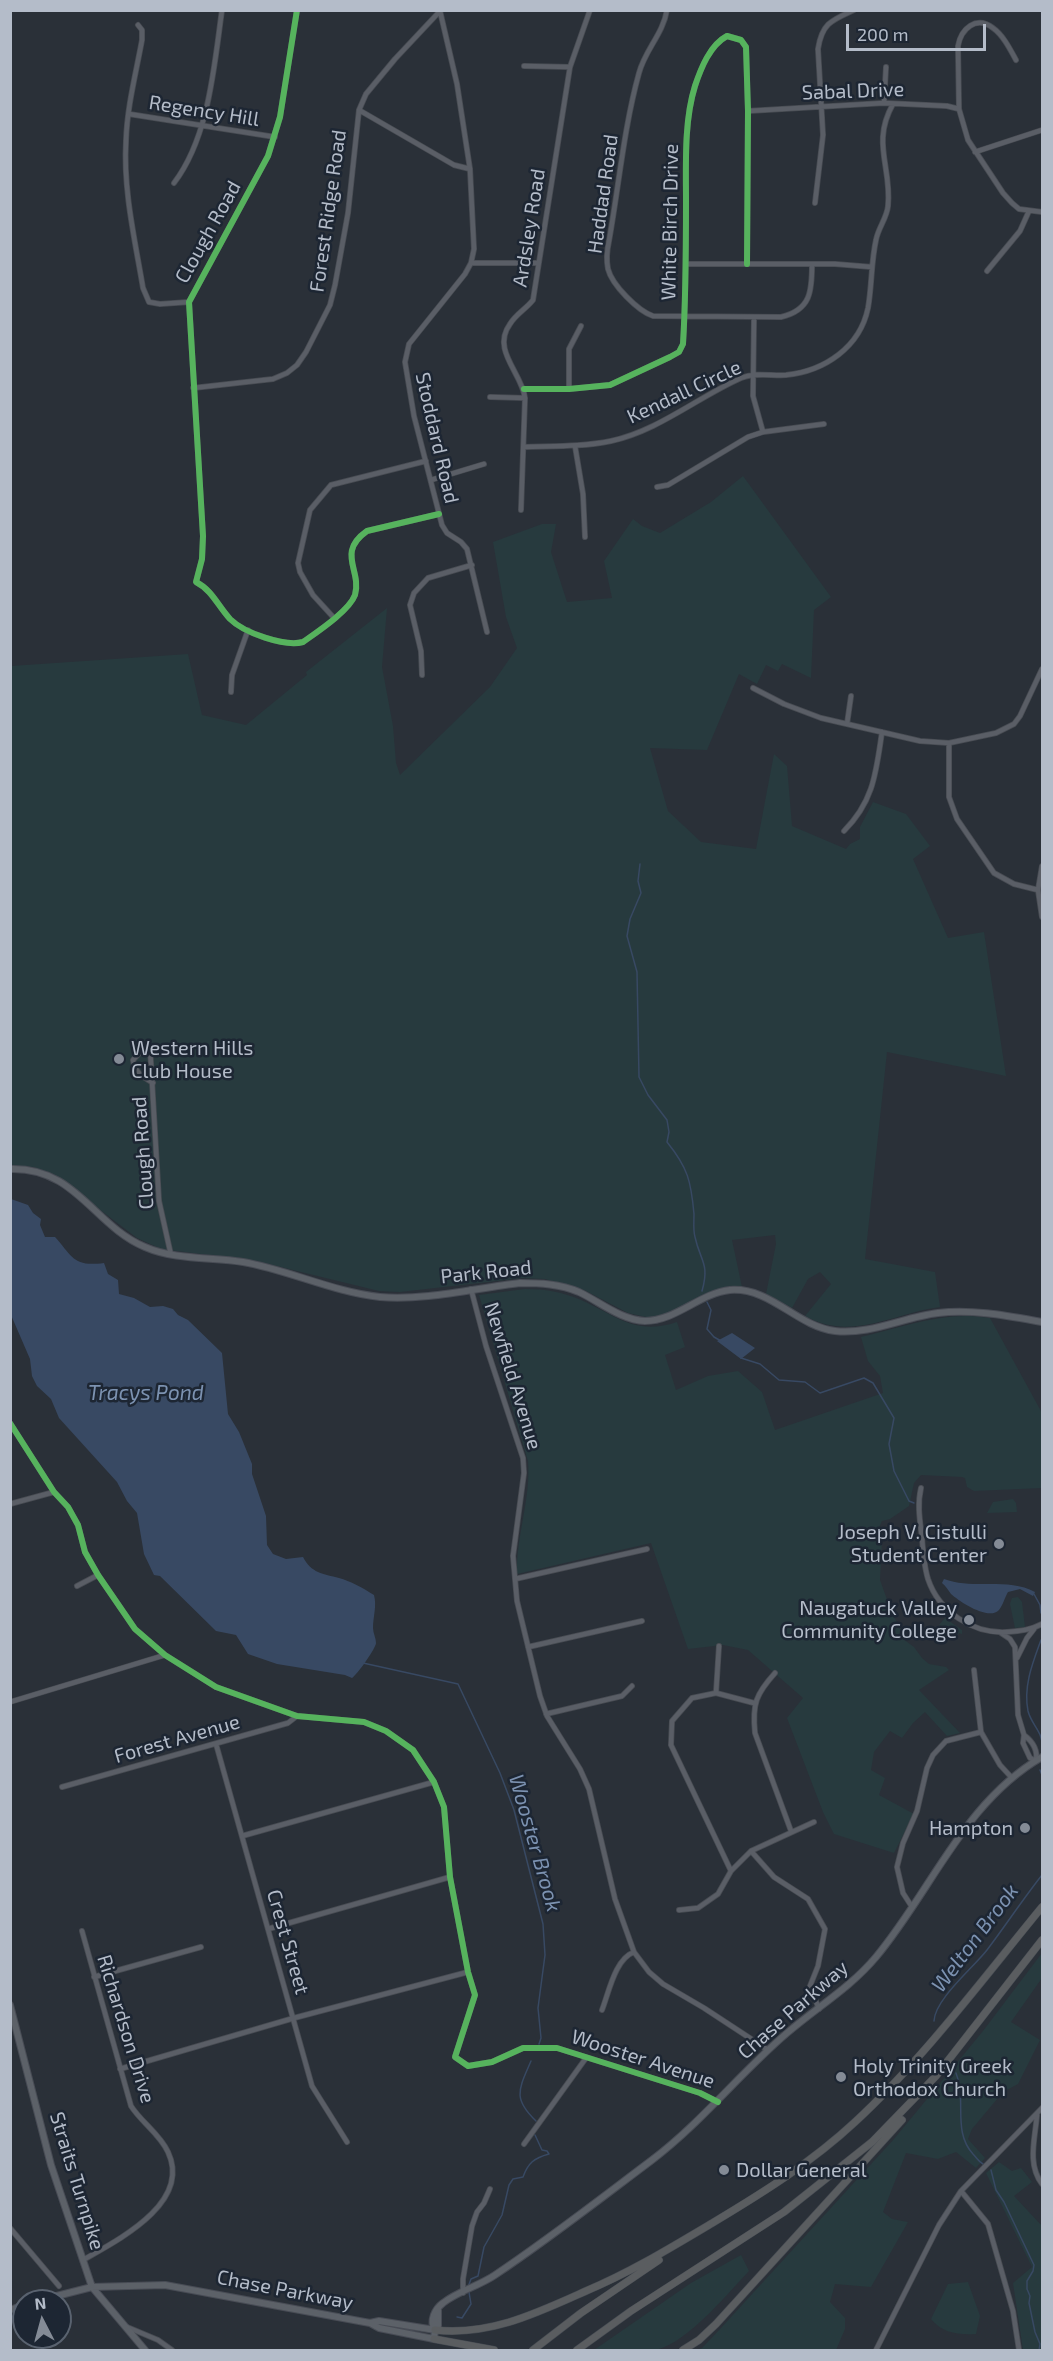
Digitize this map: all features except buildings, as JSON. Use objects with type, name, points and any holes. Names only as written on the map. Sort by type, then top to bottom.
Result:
[{"type":"highway","points":[[435,2330],[486,2329],[535,2313],[630,2271],[770,2189],[805,2164],[870,2107],[915,2059],[1042,1905]]},
{"type":"highway","points":[[683,2350],[708,2332],[725,2315],[910,2110],[1042,1940]]},
{"type":"highway","points":[[577,2350],[821,2185],[889,2126],[950,2060]]},
{"type":"highway","points":[[533,2350],[590,2306],[738,2208]]},
{"type":"highway","points":[[434,2339],[494,2350]]},
{"type":"main road","name":"Park Road","points":[[10,1169],[33,1171],[60,1180],[122,1234],[142,1246],[171,1256],[244,1262],[381,1297],[410,1297],[520,1283],[552,1285],[580,1293],[628,1318],[646,1321],[661,1318],[711,1295],[739,1290],[766,1297],[815,1326],[841,1332],[872,1328],[924,1315],[951,1312],[994,1314],[1042,1322]]},
{"type":"main road","name":"Chase Parkway","points":[[72,2292],[92,2287],[156,2285],[370,2323],[382,2329],[434,2339],[433,2316],[446,2301],[496,2275],[644,2166],[683,2135],[787,2033],[866,1969],[912,1907],[971,1820],[1012,1778],[1042,1757]]},
{"type":"main road","name":"Straits Turnpike","points":[[10,2004],[51,2165],[92,2287],[145,2350]]},
{"type":"main road","name":"Chase Parkway","points":[[370,2323],[378,2321],[435,2330]]},
{"type":"street","points":[[174,183],[193,151],[203,125],[222,10]]},
{"type":"street","name":"Clough Road","points":[[248,630],[230,618],[210,591],[196,582],[202,559],[203,536],[189,302],[203,272],[262,170],[275,136],[297,10]]},
{"type":"street","name":"Ardsley Road","points":[[521,510],[525,398],[524,389],[505,351],[504,339],[511,321],[533,300],[570,67],[590,10]]},
{"type":"street","name":"Haddad Road","points":[[667,10],[665,21],[646,56],[637,79],[607,257],[608,268],[614,282],[644,313],[653,316],[781,317],[799,310],[808,300],[812,287],[812,264]]},
{"type":"street","points":[[815,203],[823,135],[818,48],[820,36],[829,23],[854,10]]},
{"type":"street","name":"Forest Ridge Road","points":[[194,388],[273,379],[287,373],[306,352],[330,305],[337,275],[348,213],[359,110],[366,94],[395,58],[441,11]]},
{"type":"street","name":"Stoddard Road","points":[[441,11],[457,84],[471,170],[474,249],[471,263],[459,283],[416,335],[406,352],[406,374],[439,514],[447,533],[467,549],[487,632]]},
{"type":"street","points":[[1016,60],[1007,44],[990,25],[976,23],[968,26],[960,37],[958,46],[959,109],[968,140],[1012,203],[1019,209],[1042,212]]},
{"type":"street","points":[[138,25],[142,40],[126,139],[126,181],[143,288],[149,302],[160,304],[189,302]]},
{"type":"street","name":"White Birch Drive","points":[[524,389],[569,389],[610,385],[679,352],[683,344],[685,317],[686,160],[695,87],[712,50],[719,41],[727,36],[741,40],[746,47],[747,264]]},
{"type":"street","points":[[524,66],[570,67]]},
{"type":"street","points":[[884,103],[886,67]]},
{"type":"street","name":"Sabal Drive","points":[[748,111],[884,103],[947,106],[959,109]]},
{"type":"street","name":"Kendall Circle","points":[[524,447],[575,446],[613,441],[658,423],[743,377],[800,372],[816,368],[846,350],[855,338],[868,308],[875,241],[888,208],[882,150],[884,127],[893,104]]},
{"type":"street","points":[[359,110],[454,165],[471,170]]},
{"type":"street","name":"Regency Hill","points":[[129,114],[275,136]]},
{"type":"street","points":[[975,152],[1042,130]]},
{"type":"street","points":[[987,271],[1020,231],[1029,211]]},
{"type":"street","points":[[471,263],[537,264]]},
{"type":"street","points":[[686,264],[812,264],[872,267]]},
{"type":"street","points":[[753,317],[753,396],[763,432]]},
{"type":"street","points":[[569,389],[569,349],[581,326]]},
{"type":"street","points":[[490,398],[525,398]]},
{"type":"street","points":[[657,487],[668,485],[748,437],[763,432],[824,424]]},
{"type":"street","points":[[575,446],[583,494],[585,537]]},
{"type":"street","points":[[334,618],[313,595],[300,572],[298,563],[310,510],[331,485],[426,461]]},
{"type":"street","points":[[431,480],[484,464]]},
{"type":"street","points":[[231,692],[232,675],[248,630],[284,644],[303,642],[334,618],[350,603],[356,593],[352,547],[359,536],[367,531],[439,514]]},
{"type":"street","points":[[422,675],[421,651],[410,605],[414,593],[428,578],[472,565]]},
{"type":"street","points":[[753,688],[803,712],[920,741],[949,743],[996,733],[1014,724],[1042,669]]},
{"type":"street","points":[[847,724],[851,696]]},
{"type":"street","points":[[844,831],[857,818],[870,794],[882,732]]},
{"type":"street","points":[[949,743],[950,797],[957,819],[994,873],[1014,884],[1038,890]]},
{"type":"street","points":[[1042,866],[1038,890],[1042,916]]},
{"type":"street","name":"Clough Road","points":[[153,1083],[134,1069],[133,1060],[144,1048],[150,1047],[153,1083],[159,1201],[171,1256]]},
{"type":"street","name":"Newfield Avenue","points":[[471,1289],[486,1346],[523,1458],[524,1473],[513,1556],[528,1647],[540,1696],[546,1714],[580,1769],[589,1789],[615,1899],[634,1952],[649,1972],[663,1984],[768,2050]]},
{"type":"street","points":[[10,1423],[54,1492],[68,1508],[78,1525],[84,1552],[135,1629],[165,1655],[216,1687],[297,1716],[364,1722],[386,1731],[413,1750],[434,1782],[444,1807],[450,1877],[468,1972],[294,2018],[120,2069]]},
{"type":"street","points":[[921,1488],[918,1506],[925,1565],[934,1591],[945,1607],[962,1620],[982,1630],[1000,1632],[1034,1629]]},
{"type":"street","points":[[10,1504],[54,1492]]},
{"type":"street","points":[[515,1579],[647,1549]]},
{"type":"street","points":[[77,1586],[98,1575]]},
{"type":"street","points":[[528,1647],[642,1621]]},
{"type":"street","points":[[1017,1658],[1027,1638],[1034,1629],[1042,1624]]},
{"type":"street","points":[[1000,1632],[1010,1639],[1015,1647],[1016,1699],[1024,1735],[1023,1741],[1027,1754],[1036,1761]]},
{"type":"street","points":[[716,1693],[719,1646]]},
{"type":"street","points":[[10,1702],[165,1655]]},
{"type":"street","points":[[974,1670],[981,1732],[1000,1765],[1012,1778]]},
{"type":"street","points":[[775,1673],[754,1703],[755,1733],[791,1831]]},
{"type":"street","points":[[546,1714],[622,1696],[632,1686]]},
{"type":"street","points":[[732,1871],[671,1744],[672,1722],[692,1698],[716,1693],[754,1703]]},
{"type":"street","name":"Forest Avenue","points":[[62,1787],[288,1723],[297,1716]]},
{"type":"street","points":[[912,1907],[903,1893],[897,1867],[903,1843],[917,1811],[927,1768],[933,1755],[946,1741],[981,1732]]},
{"type":"street","points":[[1024,1735],[1036,1750],[1036,1761]]},
{"type":"street","name":"Crest Street","points":[[216,1744],[312,2086],[346,2142]]},
{"type":"street","points":[[242,1836],[434,1782]]},
{"type":"street","points":[[679,1910],[698,1908],[718,1894],[732,1871],[751,1851],[814,1822]]},
{"type":"street","points":[[751,1851],[774,1876],[808,1899],[825,1929],[818,1966],[810,1986],[819,2009]]},
{"type":"street","points":[[268,1929],[450,1877]]},
{"type":"street","name":"Richardson Drive","points":[[82,1931],[131,2106],[169,2154],[172,2170],[171,2186],[166,2199],[151,2214],[116,2241],[83,2260]]},
{"type":"street","points":[[94,1977],[201,1947]]},
{"type":"street","points":[[602,2010],[619,1967],[625,1957],[634,1952]]},
{"type":"street","name":"Wooster Avenue","points":[[468,1972],[475,1995],[455,2057],[468,2066],[492,2062],[523,2048],[557,2048],[700,2093],[718,2102]]},
{"type":"street","points":[[524,2144],[586,2058]]},
{"type":"street","points":[[876,2350],[939,2225],[961,2192],[1042,2108]]},
{"type":"street","points":[[1037,2115],[1033,2169],[1042,2184]]},
{"type":"street","points":[[1026,2126],[1036,2132]]},
{"type":"street","points":[[467,2291],[463,2279],[472,2226],[490,2189]]},
{"type":"street","points":[[961,2192],[988,2224],[1010,2302],[1019,2350]]},
{"type":"street","points":[[10,2228],[59,2286]]},
{"type":"street","points":[[126,2327],[158,2340],[172,2350]]},
{"type":"green space","points":[[743,476],[831,597],[814,610],[811,678],[782,664],[778,671],[766,665],[757,684],[739,674],[707,750],[650,748],[668,811],[701,842],[756,849],[774,754],[787,766],[792,826],[846,849],[860,839],[860,827],[873,802],[906,814],[930,846],[913,859],[948,938],[984,932],[1006,1076],[887,1052],[865,1259],[935,1272],[940,1307],[856,1326],[822,1323],[805,1316],[831,1284],[820,1272],[808,1279],[792,1308],[766,1294],[776,1244],[775,1235],[732,1240],[742,1287],[716,1290],[673,1313],[650,1318],[628,1313],[584,1290],[545,1279],[523,1278],[400,1292],[379,1291],[256,1261],[161,1249],[137,1238],[53,1174],[33,1167],[11,1166],[11,666],[188,654],[202,715],[246,725],[307,675],[306,672],[387,608],[382,667],[393,726],[396,763],[400,775],[490,687],[517,648],[506,617],[493,542],[542,524],[556,524],[551,552],[567,602],[612,598],[604,561],[633,519],[642,526],[660,533],[711,502]]},
{"type":"green space","points":[[525,1289],[547,1290],[567,1295],[616,1318],[638,1325],[662,1326],[677,1322],[685,1347],[665,1355],[676,1390],[708,1376],[738,1371],[762,1392],[775,1430],[883,1393],[880,1376],[868,1361],[861,1337],[941,1318],[973,1316],[990,1318],[1042,1413],[1042,1488],[974,1491],[967,1487],[965,1478],[962,1477],[921,1475],[914,1483],[909,1506],[890,1519],[882,1521],[877,1532],[882,1541],[880,1580],[893,1616],[900,1626],[903,1639],[914,1647],[929,1664],[946,1667],[949,1670],[919,1690],[960,1733],[947,1736],[925,1712],[902,1738],[890,1731],[874,1752],[871,1770],[885,1778],[879,1795],[914,1814],[894,1853],[834,1834],[823,1812],[787,1718],[803,1698],[748,1650],[723,1645],[688,1649],[651,1543],[517,1574],[528,1461],[479,1295]]},
{"type":"green space","points":[[1013,1499],[1017,1512],[987,1513],[993,1502]]},
{"type":"green space","points":[[1018,1597],[1022,1602],[1025,1627],[1015,1628],[1010,1604],[1012,1598]]},
{"type":"green space","points":[[945,1618],[962,1630],[962,1634],[959,1633],[956,1637],[939,1625]]},
{"type":"green space","points":[[1042,1953],[1042,1978],[1011,2022],[1040,2040],[1018,2084],[1003,2092],[972,2129],[968,2139],[985,2158],[976,2168],[956,2152],[938,2159],[906,2153],[883,2212],[892,2219],[908,2222],[871,2287],[835,2284],[830,2302],[845,2318],[845,2329],[836,2350],[696,2350],[702,2348],[721,2328],[894,2139],[983,2031]]},
{"type":"green space","points":[[999,2162],[1012,2171],[1021,2168],[1032,2182],[1014,2196],[1042,2226],[1042,2350],[1023,2350],[1013,2283],[1032,2267],[986,2173]]},
{"type":"green space","points":[[741,2255],[749,2271],[718,2305],[679,2339],[654,2350],[632,2352],[594,2350],[691,2283]]},
{"type":"green space","points":[[968,2282],[980,2316],[976,2334],[957,2333],[935,2324],[931,2319],[948,2284]]},
{"type":"water","name":"Tracys Pond","points":[[11,1199],[28,1205],[41,1219],[40,1225],[45,1237],[55,1237],[75,1259],[86,1263],[104,1263],[108,1274],[118,1280],[119,1294],[134,1298],[150,1307],[163,1306],[173,1309],[178,1315],[188,1320],[222,1353],[228,1414],[239,1432],[252,1464],[252,1474],[266,1516],[267,1545],[273,1554],[286,1559],[303,1557],[318,1572],[348,1581],[374,1595],[373,1628],[376,1643],[366,1661],[352,1678],[277,1664],[248,1654],[236,1635],[216,1631],[160,1576],[154,1575],[144,1554],[137,1513],[127,1501],[117,1482],[59,1418],[51,1399],[37,1386],[32,1376],[30,1359],[11,1315]]},
{"type":"water","points":[[732,1333],[755,1348],[741,1359],[717,1341]]},
{"type":"water","points":[[944,1579],[967,1584],[1013,1585],[1035,1592],[1033,1596],[1020,1589],[1008,1592],[999,1610],[994,1613],[982,1612],[951,1594],[942,1583]]},
{"type":"waterway","name":"Welton Brook","points":[[640,864],[638,881],[641,893],[630,919],[627,936],[637,972],[639,1077],[648,1095],[667,1120],[669,1132],[667,1142],[680,1160],[690,1184],[694,1234],[705,1268],[702,1291]]},
{"type":"waterway","name":"Welton Brook","points":[[707,1302],[711,1310],[707,1329],[721,1341]]},
{"type":"waterway","name":"Welton Brook","points":[[741,1358],[760,1364],[779,1380],[805,1382],[820,1393],[864,1378],[873,1383],[894,1418],[889,1444],[894,1471],[909,1501],[914,1503]]},
{"type":"waterway","name":"Welton Brook","points":[[1034,1594],[1040,1605],[1041,1613]]},
{"type":"waterway","name":"Welton Brook","points":[[1041,1640],[1030,1674],[1027,1702],[1030,1716],[1041,1736],[1042,1746]]},
{"type":"waterway","name":"Wooster Brook","points":[[363,1663],[458,1684],[500,1773],[514,1810],[543,1924],[545,1955],[538,2008],[541,2038],[539,2044]]},
{"type":"waterway","name":"Welton Brook","points":[[1040,1770],[1042,1775]]},
{"type":"waterway","name":"Welton Brook","points":[[934,2021],[941,2003],[987,1950],[1042,1875]]},
{"type":"waterway","name":"Wooster Brook","points":[[531,2061],[520,2093],[523,2106],[536,2121]]},
{"type":"waterway","name":"Welton Brook","points":[[956,2073],[959,2083],[963,2135],[973,2154],[983,2164]]},
{"type":"waterway","name":"Wooster Brook","points":[[468,2287],[471,2279],[478,2276],[484,2247],[502,2215],[509,2185],[513,2179],[523,2177],[532,2162],[549,2154],[542,2150],[535,2135]]},
{"type":"waterway","name":"Welton Brook","points":[[991,2170],[996,2190],[1034,2265],[1027,2281],[1027,2289],[1035,2332],[1040,2344],[1039,2350]]},
{"type":"waterway","name":"Wooster Brook","points":[[457,2317],[462,2318],[471,2304],[469,2292]]},
{"type":"cycle path","points":[[297,10],[280,117],[268,156],[189,302],[203,536],[202,559],[196,582],[211,594],[236,624],[276,641],[303,642],[340,614],[352,601],[356,586],[351,554],[358,539],[367,531],[439,514]]},
{"type":"cycle path","points":[[524,389],[569,389],[610,385],[679,352],[683,344],[684,326],[686,158],[691,99],[703,65],[711,51],[727,36],[741,40],[746,47],[747,264]]},
{"type":"cycle path","points":[[10,1423],[54,1492],[68,1507],[78,1525],[85,1552],[98,1575],[135,1629],[165,1655],[216,1687],[297,1716],[364,1722],[386,1731],[413,1750],[434,1782],[444,1807],[450,1877],[468,1972],[475,1995],[455,2057],[468,2066],[492,2062],[523,2048],[557,2048],[700,2093],[718,2102]]},
{"type":"place","name":"Western Hills Club House","points":[[119,1059]]},
{"type":"place","name":"Joseph V. Cistulli Student Center","points":[[999,1544]]},
{"type":"place","name":"Naugatuck Valley Community College","points":[[969,1620]]},
{"type":"place","name":"Hampton","points":[[1025,1828]]},
{"type":"place","name":"Holy Trinity Greek Orthodox Church","points":[[841,2077]]},
{"type":"place","name":"Dollar General","points":[[724,2170]]}]
